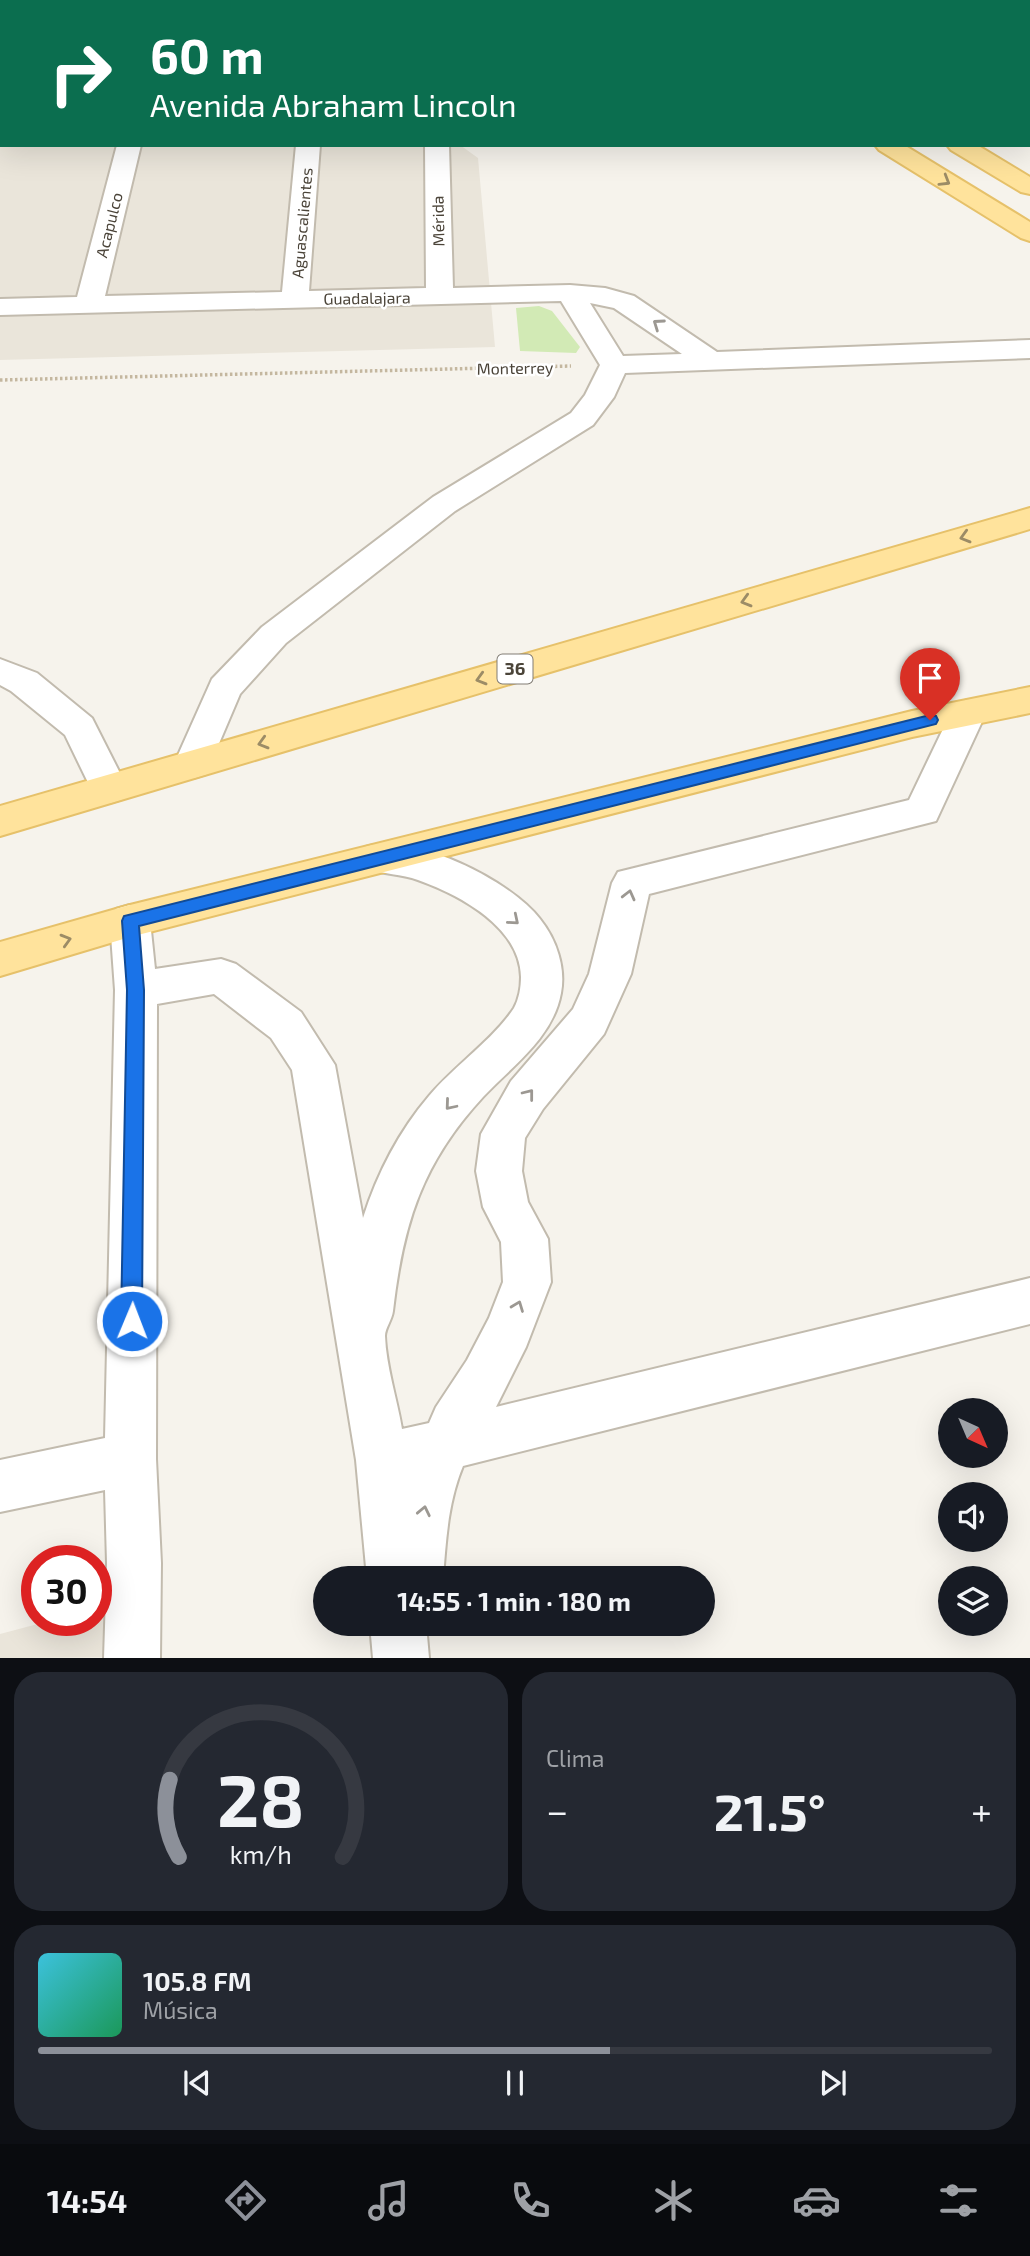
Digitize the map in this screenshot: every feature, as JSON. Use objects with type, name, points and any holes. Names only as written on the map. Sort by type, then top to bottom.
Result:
[{"type":"main road","points":[[890,147],[1030,233]]},
{"type":"main road","points":[[961,147],[1030,187]]},
{"type":"main road","name":"36","points":[[0,821],[1030,518]]},
{"type":"main road","points":[[0,958],[130,921],[912,724],[1030,700]]},
{"type":"street","name":"Acapulco","points":[[89,305],[128,147]]},
{"type":"street","name":"Aguascalientes","points":[[295,300],[308,147]]},
{"type":"street","name":"Mérida","points":[[437,147],[440,296]]},
{"type":"street","name":"Guadalajara","points":[[0,307],[570,293],[605,296],[624,302],[714,363]]},
{"type":"street","points":[[570,293],[614,365]]},
{"type":"street","points":[[614,365],[1030,349]]},
{"type":"street","points":[[194,764],[225,688],[274,635],[444,503],[582,419],[599,397],[614,365]]},
{"type":"street","points":[[0,671],[24,682],[79,727],[109,789]]},
{"type":"street","points":[[417,1566],[419,1536],[430,1482],[454,1425],[485,1378],[509,1330],[527,1282],[524,1239],[506,1207],[499,1171],[503,1134],[527,1095],[589,1021],[610,974],[632,883],[923,811],[968,713]]},
{"type":"street","points":[[366,1370],[369,1300],[378,1245],[394,1195],[416,1151],[444,1111],[477,1074],[506,1048],[533,1014],[542,984],[539,955],[525,929],[495,904],[458,880],[424,866],[380,858]]},
{"type":"street","points":[[130,921],[136,990],[130,1459],[134,1563],[132,1657]]},
{"type":"street","points":[[136,990],[221,976],[286,1025],[313,1065],[382,1460],[393,1566]]},
{"type":"street","points":[[382,1460],[1030,1301]]},
{"type":"street","points":[[0,1486],[130,1459]]},
{"type":"street","points":[[399,1636],[401,1657]]},
{"type":"street","points":[[410,1657],[411,1636]]},
{"type":"path","name":"Monterrey","points":[[0,380],[614,365]]},
{"type":"shaded area","points":[[0,147],[463,147],[478,158],[495,347],[0,360]]},
{"type":"shaded area","points":[[155,1591],[153,1657],[0,1658],[0,1634],[21,1628],[21,1636],[112,1636],[112,1603]]},
{"type":"green space","points":[[539,306],[552,311],[580,347],[576,353],[520,351],[516,308]]},
{"type":"route","points":[[132,1321],[136,990],[130,921],[930,720]]}]
